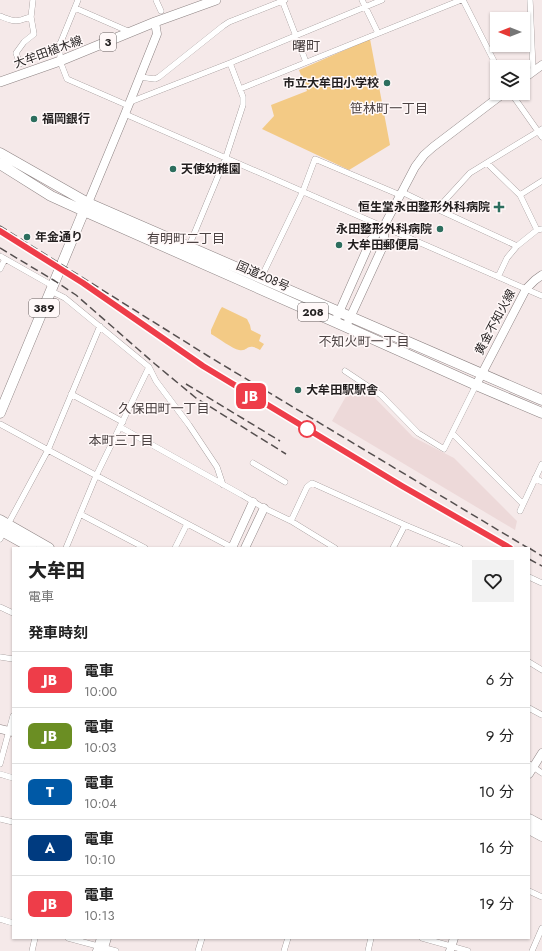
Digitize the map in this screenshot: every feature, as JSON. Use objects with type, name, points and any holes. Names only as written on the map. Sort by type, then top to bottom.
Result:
[{"type":"highway","name":"国道208号","points":[[0,152],[86,207],[337,317],[351,318],[542,400]]},
{"type":"highway","name":"国道208号","points":[[0,164],[51,196],[86,207],[189,246],[261,278],[337,317],[345,327],[542,413]]},
{"type":"highway","name":"389","points":[[0,413],[86,207]]},
{"type":"highway","points":[[2,529],[30,547]]},
{"type":"highway","points":[[2,529],[47,547]]},
{"type":"highway","points":[[530,820],[542,826]]},
{"type":"highway","points":[[530,830],[542,836]]},
{"type":"main road","name":"大牟田植木線","points":[[1,81],[60,61],[155,22],[216,0]]},
{"type":"street","points":[[20,64],[16,53],[24,42],[34,34],[31,17],[33,0]]},
{"type":"street","points":[[78,0],[60,44],[60,61],[67,79],[129,104],[382,0]]},
{"type":"street","points":[[156,0],[161,11]]},
{"type":"street","points":[[140,77],[155,79],[159,77],[229,22],[283,0],[306,62]]},
{"type":"street","points":[[362,0],[378,33]]},
{"type":"street","points":[[240,89],[462,0],[493,60]]},
{"type":"street","points":[[530,0],[533,71]]},
{"type":"street","points":[[75,8],[131,33]]},
{"type":"street","points":[[0,16],[12,21],[31,17]]},
{"type":"street","points":[[86,207],[157,34],[155,22]]},
{"type":"street","points":[[189,246],[226,157],[243,106],[243,97],[230,63]]},
{"type":"street","points":[[530,73],[542,65]]},
{"type":"street","points":[[337,317],[371,240],[384,226],[415,167],[432,147],[495,100]]},
{"type":"street","points":[[437,209],[470,173],[541,132],[516,100]]},
{"type":"street","points":[[125,114],[542,296]]},
{"type":"street","points":[[261,278],[303,191],[315,159],[437,209],[516,246]]},
{"type":"street","points":[[487,163],[520,195],[540,229],[516,246],[507,258],[498,276]]},
{"type":"street","points":[[520,195],[542,181]]},
{"type":"street","points":[[345,327],[351,318],[384,244],[384,226]]},
{"type":"street","points":[[0,269],[2,257],[52,288],[149,367],[156,381],[217,467],[223,484]]},
{"type":"street","name":"黄金不知火線","points":[[476,385],[526,289],[542,275]]},
{"type":"street","points":[[2,529],[48,450],[100,326]]},
{"type":"street","points":[[66,547],[96,476],[149,367]]},
{"type":"street","points":[[345,370],[381,395],[418,433],[444,449],[476,385]]},
{"type":"street","points":[[71,394],[253,502],[333,547]]},
{"type":"street","points":[[0,424],[230,547]]},
{"type":"street","points":[[452,433],[523,504]]},
{"type":"street","points":[[253,463],[285,482]]},
{"type":"street","points":[[520,511],[542,464]]},
{"type":"street","points":[[535,478],[542,482]]},
{"type":"street","points":[[291,522],[307,487],[312,483],[458,547]]},
{"type":"street","points":[[232,547],[253,502]]},
{"type":"street","points":[[246,547],[264,508]]},
{"type":"street","points":[[80,514],[143,547]]},
{"type":"street","points":[[176,547],[187,524]]},
{"type":"street","points":[[394,547],[405,525]]},
{"type":"street","points":[[530,577],[542,583]]},
{"type":"street","points":[[0,607],[12,613]]},
{"type":"street","points":[[0,656],[12,659]]},
{"type":"street","points":[[530,663],[542,670]]},
{"type":"street","points":[[530,709],[542,715]]},
{"type":"street","points":[[0,728],[11,734]]},
{"type":"street","points":[[0,733],[11,734]]},
{"type":"street","points":[[0,764],[11,734]]},
{"type":"street","points":[[542,753],[531,765],[542,773]]},
{"type":"street","points":[[0,774],[12,778]]},
{"type":"street","points":[[0,819],[12,822]]},
{"type":"street","points":[[530,891],[542,897]]},
{"type":"street","points":[[0,919],[12,922]]},
{"type":"street","points":[[532,951],[542,928]]},
{"type":"street","points":[[32,951],[35,939]]},
{"type":"street","points":[[72,939],[116,951]]},
{"type":"street","points":[[198,951],[202,939]]},
{"type":"street","points":[[284,951],[288,939]]},
{"type":"street","points":[[368,951],[371,939]]},
{"type":"street","points":[[426,939],[452,945],[468,951]]},
{"type":"shaded area","points":[[370,39],[390,145],[349,170],[262,129],[274,116],[271,105],[307,91],[299,70]]},
{"type":"shaded area","points":[[222,307],[247,319],[251,330],[261,335],[259,341],[264,344],[260,350],[250,347],[245,350],[239,350],[229,346],[211,334],[211,330]]},
{"type":"shaded area","points":[[353,384],[371,394],[413,437],[454,458],[517,521],[515,530],[332,421]]},
{"type":"railway","points":[[0,226],[208,356],[526,547]]},
{"type":"railway","points":[[0,248],[76,295],[196,398],[286,454]]},
{"type":"railway","points":[[101,296],[203,367],[402,486],[508,547]]},
{"type":"railway","points":[[186,384],[280,441]]},
{"type":"railway","points":[[530,549],[542,556]]},
{"type":"railway","points":[[530,560],[542,566]]},
{"type":"train","name":"JB","points":[[0,231],[83,283],[167,343],[203,366],[402,486],[508,547]]},
{"type":"place","name":"市立大牟田小学校","points":[[387,83]]},
{"type":"place","name":"福岡銀行","points":[[34,119]]},
{"type":"place","name":"天使幼稚園","points":[[173,169]]},
{"type":"place","name":"恒生堂永田整形外科病院","points":[[499,207]]},
{"type":"place","name":"永田整形外科病院","points":[[440,229]]},
{"type":"place","name":"年金通り","points":[[27,237]]},
{"type":"place","name":"大牟田郵便局","points":[[339,245]]},
{"type":"place","name":"大牟田駅駅舎","points":[[298,390]]},
{"type":"district","name":"曙町","points":[[306,46]]},
{"type":"district","name":"笹林町一丁目","points":[[389,108]]},
{"type":"district","name":"有明町二丁目","points":[[186,238]]},
{"type":"district","name":"不知火町一丁目","points":[[364,341]]},
{"type":"district","name":"久保田町一丁目","points":[[164,408]]},
{"type":"district","name":"本町三丁目","points":[[121,440]]}]
